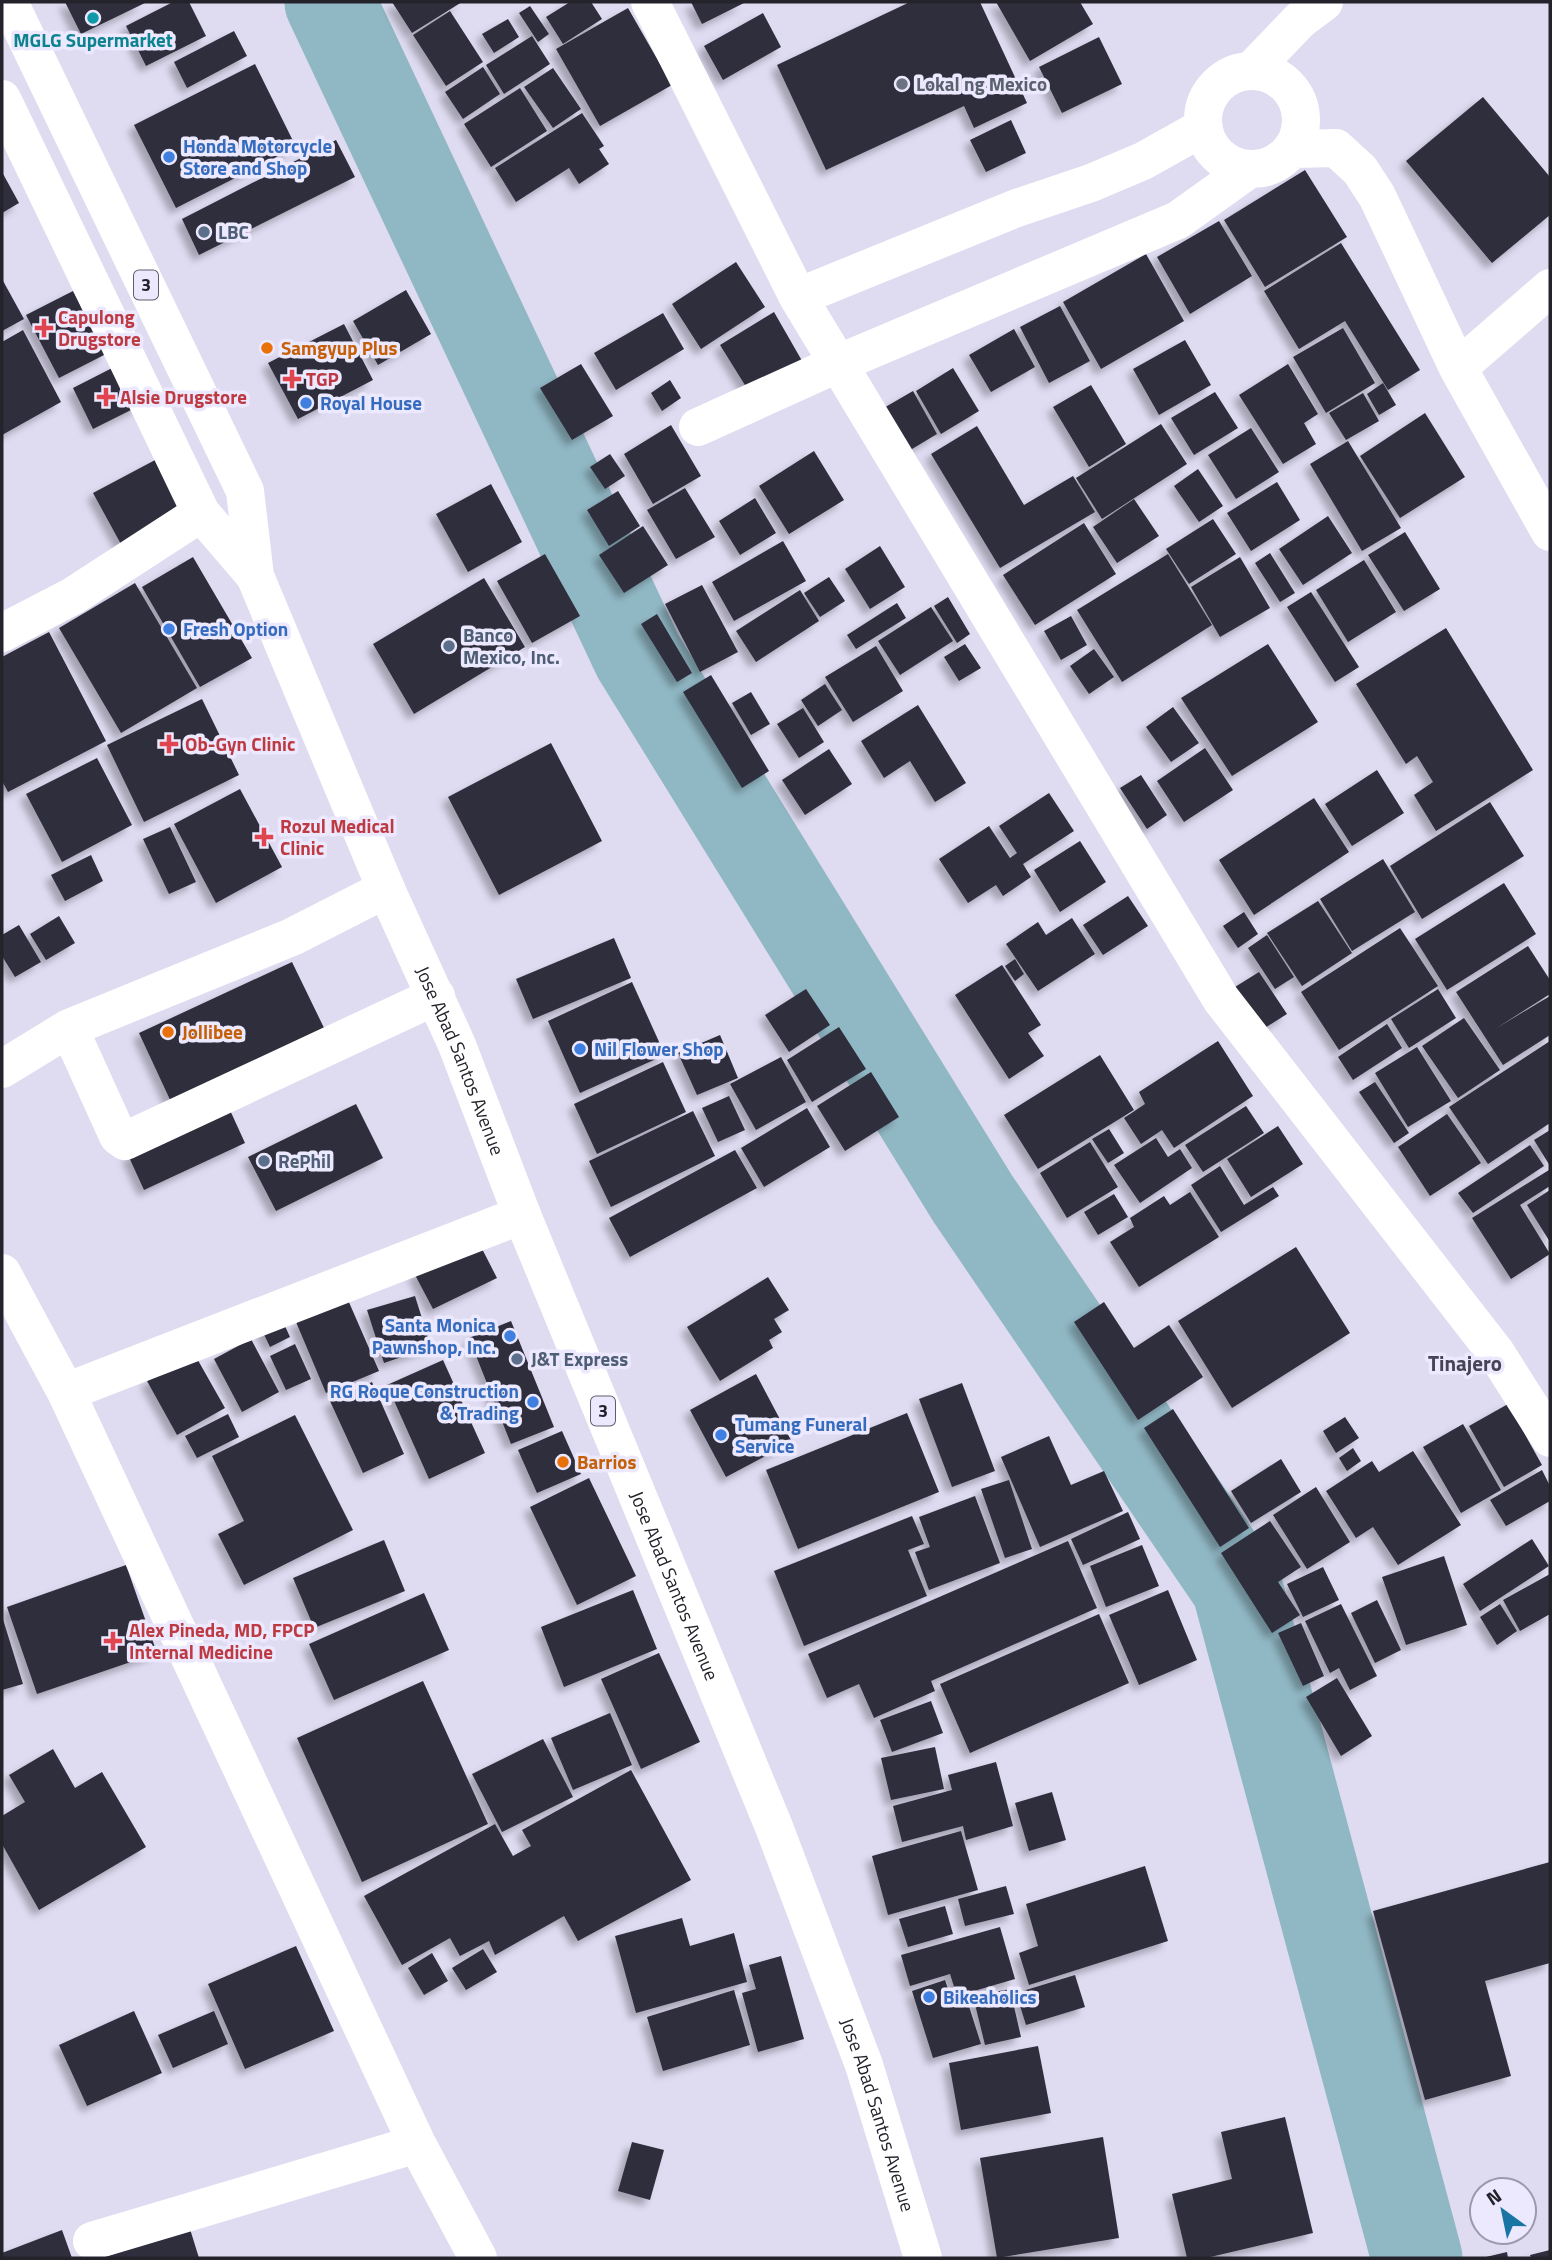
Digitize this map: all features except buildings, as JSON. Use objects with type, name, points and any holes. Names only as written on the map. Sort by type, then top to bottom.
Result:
[{"type":"main road","name":"Jose Abad Santos Avenue","points":[[9,2],[245,491],[255,576],[386,890],[436,996],[522,1215],[774,1827],[864,2065],[923,2258]]},
{"type":"main road","points":[[650,2],[798,297],[1221,999],[1496,1353],[1550,1438]]},
{"type":"main road","points":[[1254,68],[1280,79],[1297,99],[1302,124],[1293,149],[1273,166],[1248,170],[1227,164],[1211,149],[1202,128],[1204,106],[1215,87],[1234,74],[1254,68],[1300,20],[1324,2]]},
{"type":"main road","name":"Jose Abad Santos Avenue","points":[[6,116],[201,513],[255,576]]},
{"type":"main road","points":[[798,297],[1014,209],[1143,161],[1202,128]]},
{"type":"main road","points":[[1293,149],[1336,148],[1360,170],[1377,196],[1458,368],[1550,532]]},
{"type":"main road","points":[[698,427],[837,364],[1178,220],[1248,170]]},
{"type":"main road","points":[[1458,368],[1550,288]]},
{"type":"main road","points":[[2,633],[74,596],[201,513]]},
{"type":"main road","points":[[2,1069],[69,1028],[292,937],[386,890]]},
{"type":"main road","points":[[69,1028],[118,1136],[125,1141],[436,996]]},
{"type":"main road","points":[[66,1392],[522,1215]]},
{"type":"main road","points":[[5,1290],[66,1392],[417,2144],[478,2258]]},
{"type":"main road","points":[[92,2241],[417,2144]]},
{"type":"waterway","points":[[330,2],[638,656],[973,1199],[1237,1587],[1417,2258]]},
{"type":"place","name":"MGLG Supermarket","points":[[93,18]]},
{"type":"place","name":"Lokal ng Mexico","points":[[902,84]]},
{"type":"place","name":"Honda Motorcycle Store and Shop","points":[[169,157]]},
{"type":"place","name":"LBC","points":[[204,232]]},
{"type":"place","name":"Capulong Drugstore","points":[[44,328]]},
{"type":"place","name":"Samgyup Plus","points":[[267,348]]},
{"type":"place","name":"TGP","points":[[292,379]]},
{"type":"place","name":"Alsie Drugstore","points":[[106,397]]},
{"type":"place","name":"Royal House","points":[[306,403]]},
{"type":"place","name":"Fresh Option","points":[[169,629]]},
{"type":"place","name":"Banco Mexico, Inc.","points":[[449,646]]},
{"type":"place","name":"Ob-Gyn Clinic","points":[[169,744]]},
{"type":"place","name":"Rozul Medical Clinic","points":[[264,837]]},
{"type":"place","name":"Jollibee","points":[[168,1032]]},
{"type":"place","name":"Nil Flower Shop","points":[[580,1049]]},
{"type":"place","name":"RePhil","points":[[264,1161]]},
{"type":"place","name":"Santa Monica Pawnshop, Inc.","points":[[510,1336]]},
{"type":"place","name":"J&T Express","points":[[517,1359]]},
{"type":"place","name":"RG Roque Construction & Trading","points":[[533,1402]]},
{"type":"place","name":"Tumang Funeral Service","points":[[721,1435]]},
{"type":"place","name":"Barrios","points":[[563,1462]]},
{"type":"place","name":"Alex Pineda, MD, FPCP Internal Medicine","points":[[113,1641]]},
{"type":"place","name":"Bikeaholics","points":[[929,1997]]},
{"type":"district","name":"Tinajero","points":[[1465,1364]]}]
